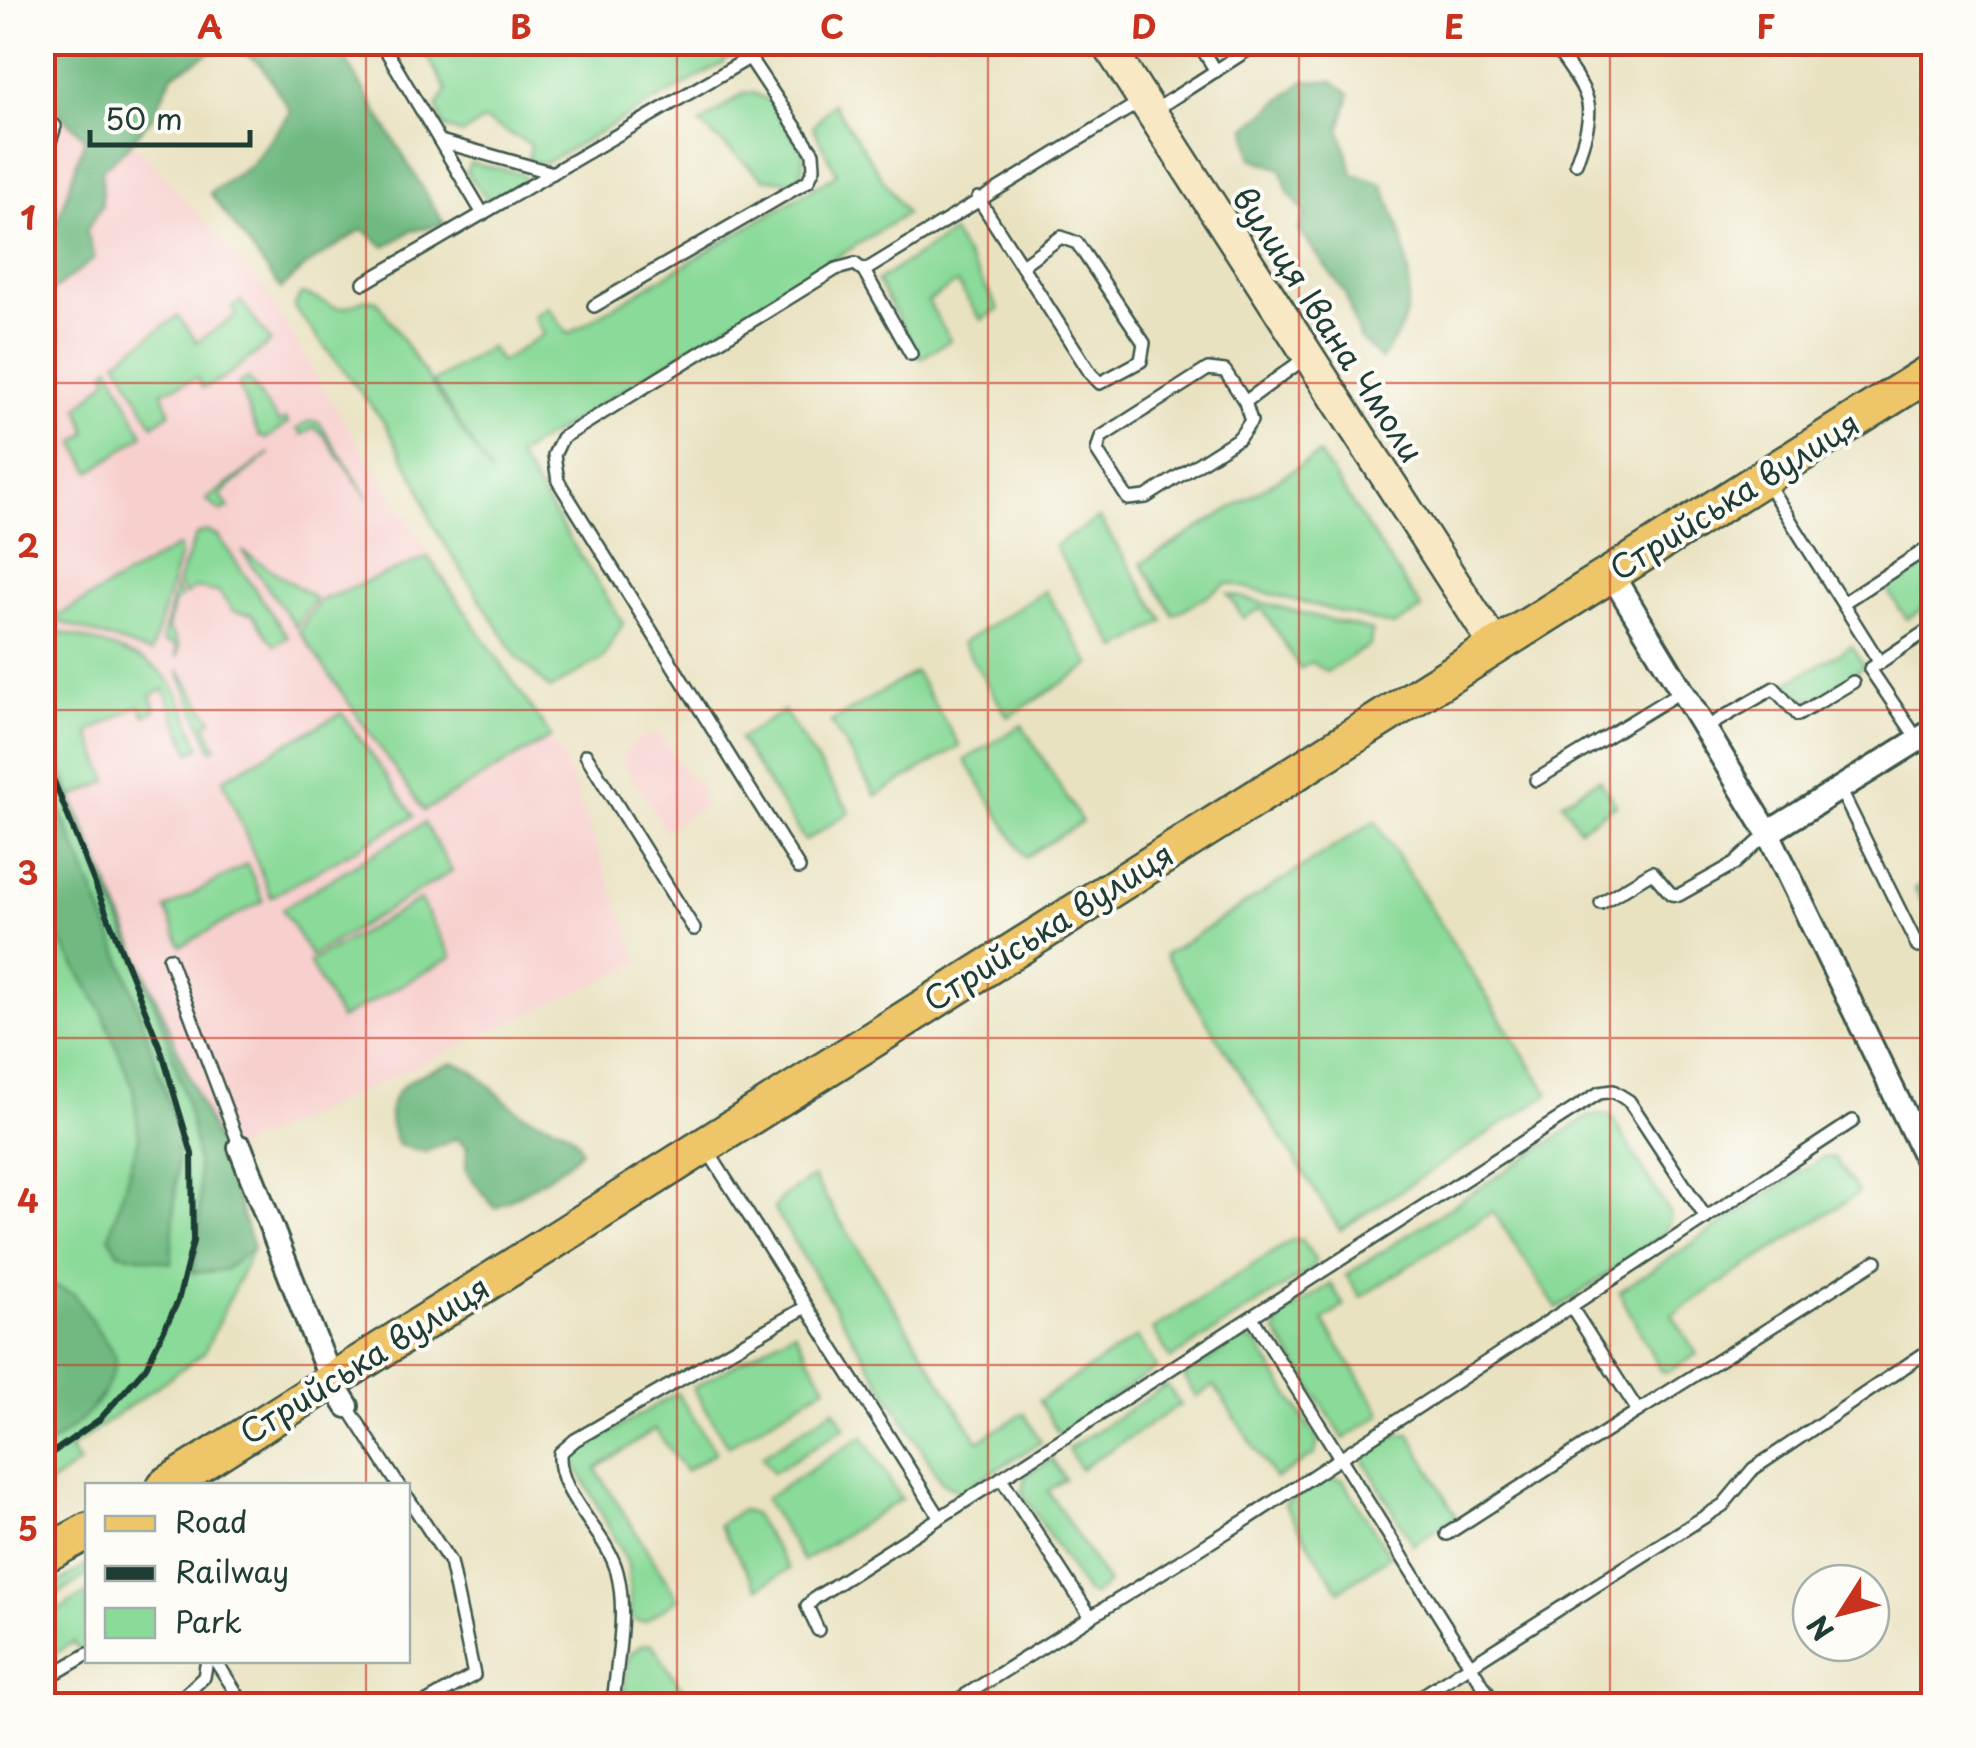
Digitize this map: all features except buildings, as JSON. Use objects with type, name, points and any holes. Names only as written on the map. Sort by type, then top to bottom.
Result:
[{"type":"main road","name":"Стрийська вулиця","points":[[170,1483],[339,1393],[704,1144],[1934,370]]},
{"type":"main road","points":[[42,1556],[85,1533]]},
{"type":"street","name":"вулиця Івана Чмоли","points":[[1106,42],[1494,644]]},
{"type":"street","points":[[1610,572],[1768,833],[1934,1176]]},
{"type":"street","points":[[1768,833],[1926,735]]},
{"type":"street","points":[[240,1146],[339,1393]]},
{"type":"lane","points":[[381,42],[483,214]]},
{"type":"lane","points":[[594,306],[808,182],[814,168],[814,153],[739,42]]},
{"type":"lane","points":[[1198,42],[1216,70]]},
{"type":"lane","points":[[864,270],[978,198],[1216,70],[1260,42]]},
{"type":"lane","points":[[1552,42],[1590,100],[1591,120],[1576,162]]},
{"type":"lane","points":[[364,283],[749,58]]},
{"type":"lane","points":[[42,167],[55,126]]},
{"type":"lane","points":[[440,142],[553,173]]},
{"type":"lane","points":[[978,198],[1022,265],[1100,383],[1141,361],[1146,352],[1144,343],[1077,243],[1061,238],[1022,265]]},
{"type":"lane","points":[[799,868],[558,480],[554,455],[562,438],[836,269],[854,264],[864,270],[912,354]]},
{"type":"lane","points":[[1245,402],[1308,356]]},
{"type":"lane","points":[[1208,369],[1225,371],[1245,402],[1251,421],[1238,438],[1136,501],[1128,500],[1097,451],[1102,436],[1208,369]]},
{"type":"lane","points":[[1763,476],[1880,663]]},
{"type":"lane","points":[[1843,603],[1934,544]]},
{"type":"lane","points":[[1926,735],[1870,669],[1934,626]]},
{"type":"lane","points":[[1705,728],[1774,688],[1790,712],[1798,715],[1853,682]]},
{"type":"lane","points":[[1536,780],[1683,690]]},
{"type":"lane","points":[[586,755],[694,929]]},
{"type":"lane","points":[[1840,791],[1918,947]]},
{"type":"lane","points":[[1601,903],[1652,872],[1671,894],[1680,896],[1734,864],[1768,833]]},
{"type":"lane","points":[[169,958],[240,1146]]},
{"type":"lane","points":[[818,1630],[808,1606],[815,1598],[1600,1093],[1612,1091],[1628,1101],[1706,1218]]},
{"type":"lane","points":[[948,1706],[1341,1459],[1853,1121]]},
{"type":"lane","points":[[704,1144],[939,1516]]},
{"type":"lane","points":[[1447,1534],[1876,1261]]},
{"type":"lane","points":[[613,1706],[620,1613],[618,1574],[559,1464],[560,1454],[574,1440],[806,1307]]},
{"type":"lane","points":[[1572,1307],[1638,1411]]},
{"type":"lane","points":[[1253,1319],[1496,1706]]},
{"type":"lane","points":[[1406,1706],[1724,1505],[1754,1469],[1934,1347]]},
{"type":"lane","points":[[339,1393],[398,1483]]},
{"type":"lane","points":[[1000,1478],[1091,1617]]},
{"type":"lane","points":[[410,1501],[450,1562],[474,1676],[420,1706]]},
{"type":"lane","points":[[42,1681],[85,1656]]},
{"type":"lane","points":[[172,1706],[204,1677],[206,1663]]},
{"type":"lane","points":[[217,1663],[245,1706]]},
{"type":"lane","points":[[447,1692],[454,1706]]},
{"type":"shaded area","points":[[43,64],[143,152],[265,289],[331,401],[563,758],[640,963],[222,1155],[43,729],[43,607],[54,598],[43,568]]},
{"type":"shaded area","points":[[660,733],[690,781],[696,778],[704,792],[699,796],[705,805],[665,830],[620,758],[639,739]]},
{"type":"green space","points":[[43,42],[226,43],[172,75],[154,114],[127,148],[102,169],[102,205],[86,231],[95,258],[43,298],[43,249],[58,220],[85,138],[43,96]]},
{"type":"green space","points":[[728,42],[729,55],[723,63],[545,163],[528,161],[531,145],[484,120],[462,134],[443,127],[437,107],[447,91],[420,43]]},
{"type":"green space","points":[[229,43],[336,43],[444,224],[411,231],[385,247],[363,229],[307,265],[281,289],[210,193],[252,164],[291,112],[261,64]]},
{"type":"green space","points":[[1304,81],[1333,81],[1350,94],[1340,129],[1353,174],[1382,184],[1406,253],[1407,308],[1400,329],[1381,360],[1359,337],[1345,293],[1299,230],[1305,213],[1288,192],[1281,169],[1252,158],[1247,128]]},
{"type":"green space","points":[[753,93],[770,101],[804,152],[801,175],[793,182],[763,178],[700,124],[743,94]]},
{"type":"green space","points":[[833,103],[906,214],[517,456],[623,623],[603,658],[550,689],[517,657],[432,524],[419,486],[384,422],[294,307],[301,294],[338,308],[364,299],[377,301],[491,474],[433,382],[490,347],[501,362],[544,334],[534,316],[548,307],[568,334],[837,174],[813,127]]},
{"type":"green space","points":[[470,163],[521,173],[526,182],[489,201],[466,172]]},
{"type":"green space","points":[[952,233],[999,309],[981,320],[957,283],[928,301],[950,340],[921,358],[877,281]]},
{"type":"green space","points":[[241,301],[271,342],[221,380],[202,388],[197,378],[162,391],[170,413],[153,425],[117,360],[178,316],[197,342],[237,315],[232,307]]},
{"type":"green space","points":[[110,366],[143,435],[91,472],[75,443],[87,432],[79,407],[108,379],[105,371]]},
{"type":"green space","points":[[248,378],[279,423],[285,419],[288,423],[266,439],[259,436],[238,384]]},
{"type":"green space","points":[[310,421],[319,422],[368,498],[323,434],[314,427],[302,435],[297,429]]},
{"type":"green space","points":[[270,453],[220,495],[229,508],[221,512],[206,500]]},
{"type":"green space","points":[[1319,454],[1422,609],[1394,626],[1228,583],[1174,615],[1141,564]]},
{"type":"green space","points":[[1099,518],[1164,621],[1118,649],[1054,546]]},
{"type":"green space","points":[[206,531],[218,536],[288,637],[274,645],[252,614],[233,611],[219,592],[195,588],[185,595],[177,583],[196,535]]},
{"type":"green space","points":[[178,546],[180,554],[151,653],[55,618]]},
{"type":"green space","points":[[242,551],[315,598],[296,627]]},
{"type":"green space","points":[[1933,554],[1933,601],[1907,619],[1885,587]]},
{"type":"green space","points":[[428,557],[551,737],[424,811],[299,631],[319,601]]},
{"type":"green space","points":[[175,588],[181,597],[173,604],[168,629],[179,645],[177,658],[175,645],[162,642]]},
{"type":"green space","points":[[1045,591],[1091,665],[1008,717],[962,643]]},
{"type":"green space","points":[[1228,594],[1372,631],[1370,645],[1326,672],[1311,662],[1300,669],[1262,608],[1243,618]]},
{"type":"green space","points":[[42,630],[108,646],[157,669],[177,693],[200,748],[190,752],[164,689],[151,696],[156,709],[145,716],[139,705],[89,733],[108,781],[73,797],[43,725]]},
{"type":"green space","points":[[1852,646],[1864,665],[1827,694],[1808,698],[1788,688],[1789,682]]},
{"type":"green space","points":[[178,669],[212,720],[206,724],[216,747],[211,749]]},
{"type":"green space","points":[[915,672],[960,746],[876,796],[831,722]]},
{"type":"green space","points":[[784,711],[850,812],[805,841],[739,739]]},
{"type":"green space","points":[[342,713],[414,816],[271,897],[223,779]]},
{"type":"green space","points":[[1022,725],[1082,822],[1025,857],[965,760]]},
{"type":"green space","points":[[42,729],[222,1155],[253,1248],[204,1353],[69,1449],[79,1463],[43,1489]]},
{"type":"green space","points":[[43,729],[222,1155],[253,1248],[224,1270],[192,1273],[200,1219],[197,1163],[187,1107],[150,993],[54,770]]},
{"type":"green space","points":[[43,767],[129,979],[179,1134],[171,1263],[119,1253],[109,1236],[139,1138],[133,1088],[102,1011],[43,911]]},
{"type":"green space","points":[[1599,779],[1616,805],[1579,828],[1562,802]]},
{"type":"green space","points":[[1375,821],[1549,1094],[1340,1230],[1165,955]]},
{"type":"green space","points":[[424,823],[452,871],[311,956],[282,909]]},
{"type":"green space","points":[[247,864],[263,901],[181,946],[166,909]]},
{"type":"green space","points":[[1933,877],[1933,923],[1915,889]]},
{"type":"green space","points":[[420,900],[452,957],[340,1019],[309,962]]},
{"type":"green space","points":[[454,1063],[480,1077],[525,1115],[571,1134],[581,1150],[553,1173],[495,1208],[466,1171],[467,1147],[457,1138],[425,1152],[398,1145],[391,1127],[393,1099],[410,1081]]},
{"type":"green space","points":[[1590,1116],[1611,1116],[1671,1216],[1665,1233],[1557,1309],[1493,1211],[1361,1297],[1346,1275]]},
{"type":"green space","points":[[1823,1157],[1834,1158],[1859,1193],[1672,1315],[1697,1354],[1668,1372],[1661,1371],[1619,1292]]},
{"type":"green space","points":[[813,1177],[978,1441],[1024,1413],[1041,1442],[960,1492],[942,1482],[774,1209],[782,1197]]},
{"type":"green space","points":[[43,1203],[53,1220],[49,1257],[43,1254]]},
{"type":"green space","points":[[1293,1239],[1302,1240],[1315,1260],[1313,1268],[1171,1359],[1153,1330]]},
{"type":"green space","points":[[43,1281],[74,1294],[116,1357],[99,1399],[80,1421],[43,1449]]},
{"type":"green space","points":[[1331,1284],[1344,1306],[1323,1321],[1382,1414],[1344,1439],[1276,1332],[1280,1317]]},
{"type":"green space","points":[[794,1331],[826,1386],[728,1446],[693,1388]]},
{"type":"green space","points":[[1137,1337],[1157,1368],[1058,1433],[1039,1401]]},
{"type":"green space","points":[[1242,1338],[1257,1344],[1318,1441],[1315,1454],[1275,1479],[1214,1385],[1196,1397],[1183,1376]]},
{"type":"green space","points":[[1167,1385],[1180,1405],[1080,1469],[1068,1449]]},
{"type":"green space","points":[[677,1393],[716,1452],[685,1471],[655,1429],[596,1469],[678,1599],[644,1622],[636,1621],[631,1616],[628,1564],[573,1459],[578,1452]]},
{"type":"green space","points":[[834,1409],[845,1427],[773,1473],[762,1456]]},
{"type":"green space","points":[[1410,1434],[1456,1516],[1413,1545],[1365,1462],[1365,1455],[1395,1435]]},
{"type":"green space","points":[[863,1436],[901,1499],[803,1561],[765,1499]]},
{"type":"green space","points":[[1052,1459],[1065,1479],[1048,1491],[1108,1584],[1093,1595],[1086,1593],[1022,1493],[1025,1476]]},
{"type":"green space","points":[[1323,1479],[1343,1480],[1390,1556],[1339,1591],[1284,1504]]},
{"type":"green space","points":[[741,1510],[753,1514],[789,1569],[758,1588],[719,1525]]},
{"type":"green space","points":[[85,1566],[85,1576],[43,1604],[43,1593]]},
{"type":"green space","points":[[85,1593],[85,1651],[81,1654],[73,1642],[43,1661],[43,1621]]},
{"type":"green space","points":[[652,1644],[688,1698],[676,1705],[622,1705],[629,1655],[642,1645]]},
{"type":"railway","points":[[42,751],[161,1050],[192,1154],[193,1241],[178,1301],[146,1367],[100,1419],[42,1460]]}]
